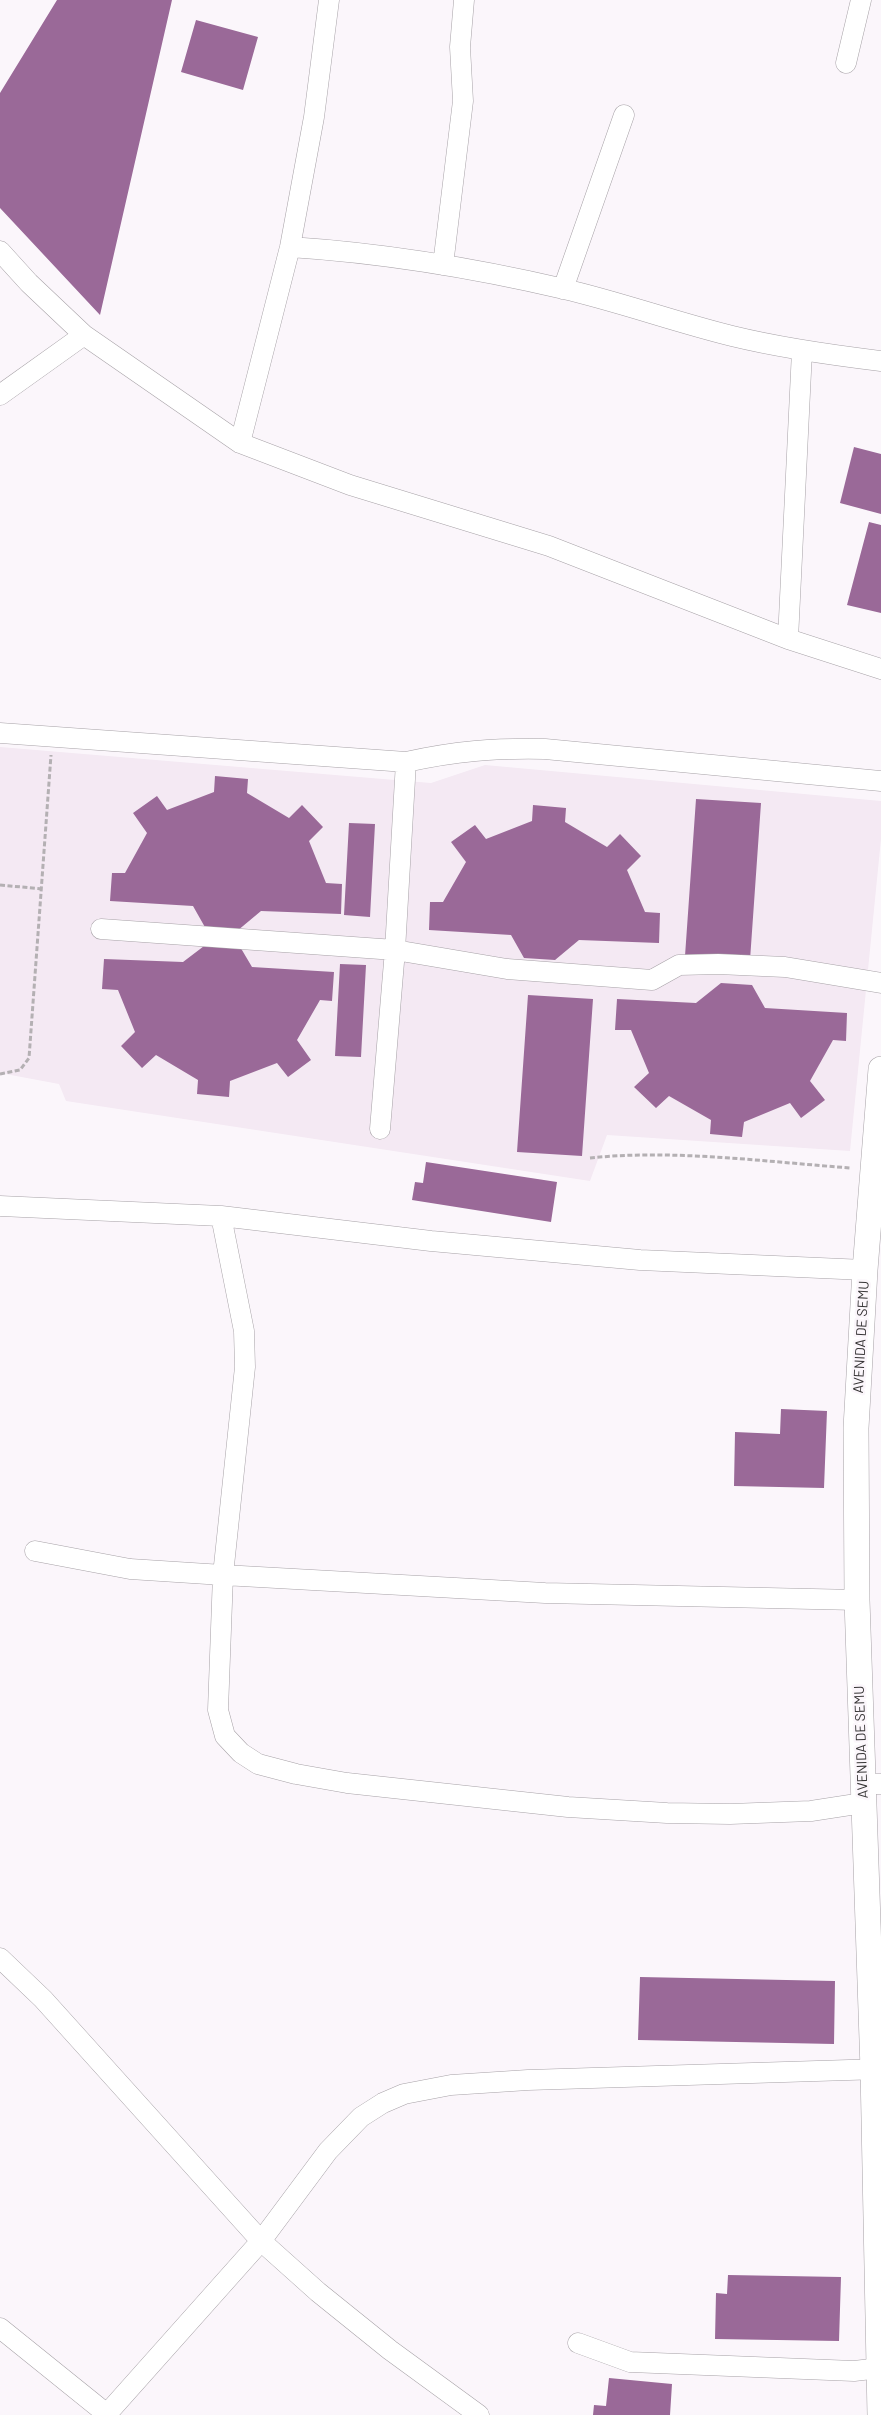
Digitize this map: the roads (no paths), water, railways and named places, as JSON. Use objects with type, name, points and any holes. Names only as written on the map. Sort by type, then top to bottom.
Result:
[{"type":"main road","name":"AVENIDA DE SEMU","points":[[880,2415],[877,2069],[869,1791],[857,1600],[856,1428],[865,1270],[874,1235],[872,1170],[881,1069]]},
{"type":"street","points":[[240,443],[290,247],[314,117],[329,0]]},
{"type":"street","points":[[443,265],[463,101],[460,47],[464,0]]},
{"type":"street","points":[[846,63],[861,0]]},
{"type":"street","points":[[563,289],[624,115]]},
{"type":"street","points":[[290,247],[383,255],[443,265],[563,289],[732,336],[802,351],[881,361]]},
{"type":"street","points":[[0,251],[29,283],[84,336],[240,443],[300,468],[350,485],[549,546],[788,639],[881,669]]},
{"type":"street","points":[[0,395],[84,336]]},
{"type":"street","points":[[788,639],[802,351]]},
{"type":"street","points":[[0,733],[406,762],[441,754],[492,748],[546,749],[881,781]]},
{"type":"street","points":[[380,1129],[395,950],[406,762]]},
{"type":"street","points":[[101,929],[395,950],[508,969],[652,980],[679,965],[718,964],[786,968],[881,983]]},
{"type":"street","points":[[0,1206],[221,1216],[431,1241],[640,1260],[789,1265],[865,1270]]},
{"type":"street","points":[[221,1216],[244,1331],[245,1367],[223,1575],[218,1710],[225,1736],[241,1753],[258,1764],[296,1774],[347,1783],[568,1807],[667,1813],[730,1814],[811,1811],[869,1791]]},
{"type":"street","points":[[35,1552],[130,1569],[223,1575],[545,1592],[857,1600]]},
{"type":"street","points":[[0,1958],[43,1999],[261,2241],[318,2292],[382,2344],[479,2415]]},
{"type":"street","points":[[0,2328],[107,2415],[261,2241],[328,2151],[361,2117],[383,2103],[404,2094],[451,2085],[528,2080],[877,2069]]},
{"type":"street","points":[[578,2343],[630,2362],[854,2372],[881,2368]]}]
